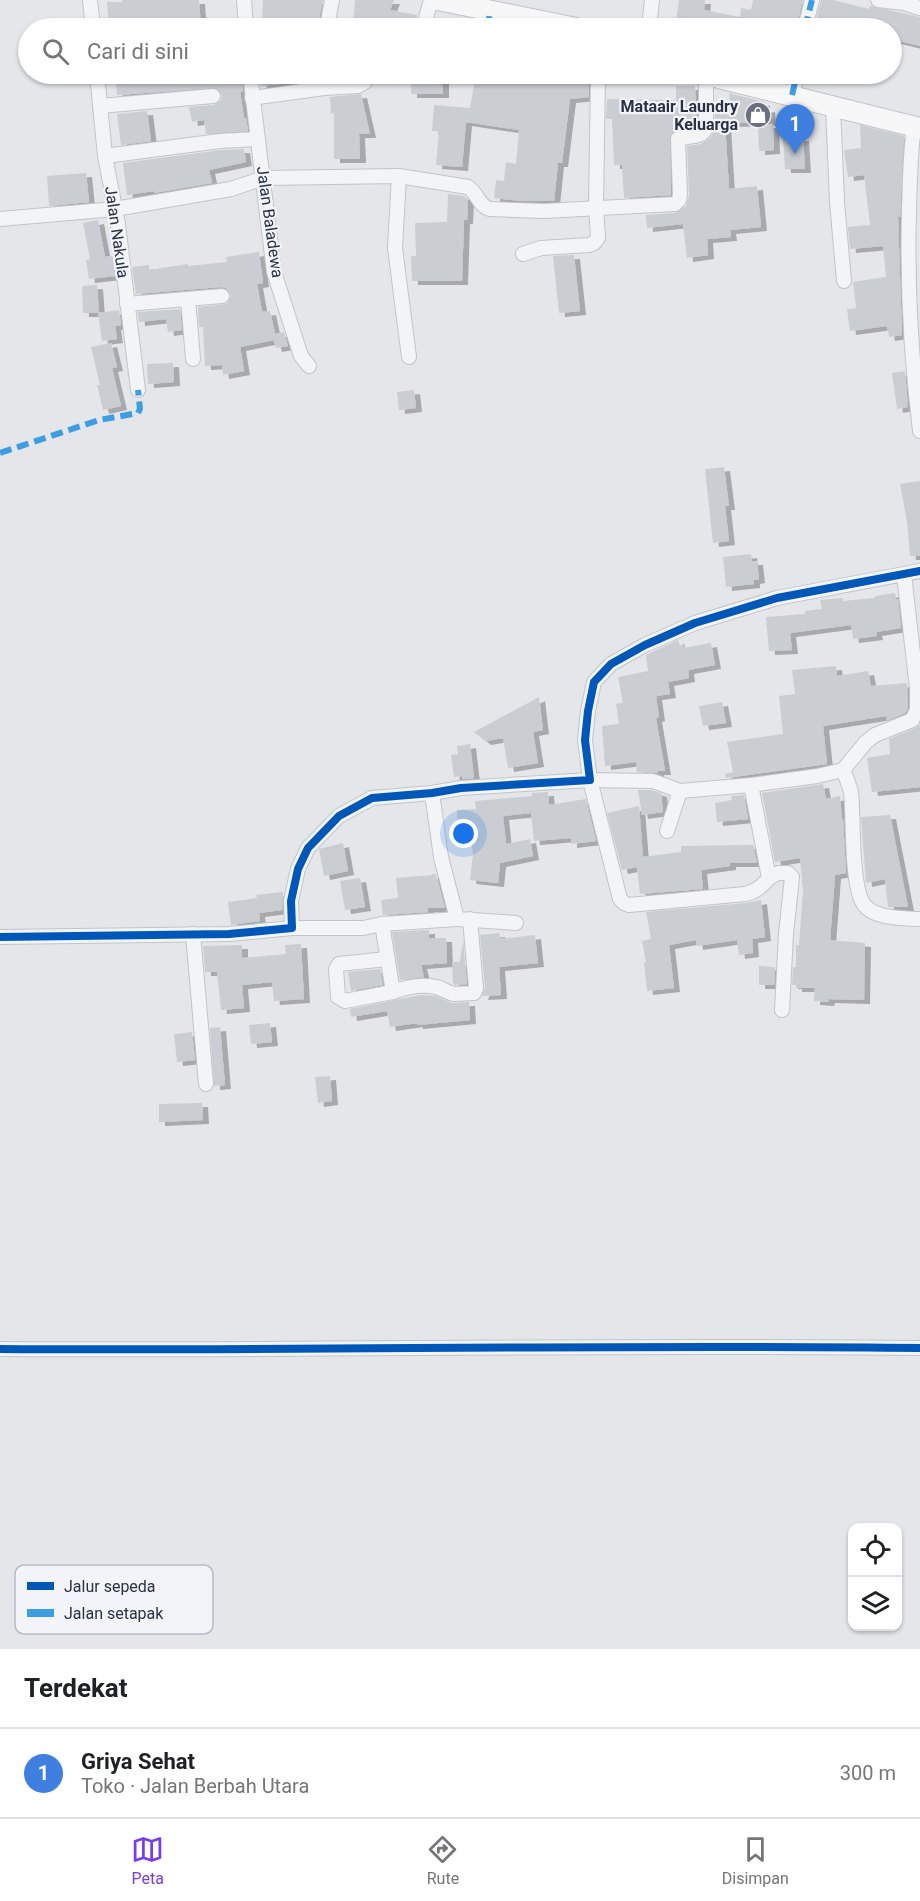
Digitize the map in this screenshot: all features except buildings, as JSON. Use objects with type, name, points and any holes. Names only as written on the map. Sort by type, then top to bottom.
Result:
[{"type":"main road","points":[[438,0],[484,18]]},
{"type":"main road","points":[[746,84],[917,127]]},
{"type":"street","points":[[90,0],[92,18]]},
{"type":"street","points":[[244,0],[245,18]]},
{"type":"street","points":[[329,18],[332,0]]},
{"type":"street","points":[[426,18],[430,0]]},
{"type":"street","points":[[650,18],[652,0]]},
{"type":"street","points":[[808,18],[812,0]]},
{"type":"street","points":[[878,0],[904,2],[920,8]]},
{"type":"street","name":"Jalan Nakula","points":[[98,84],[105,156],[115,209],[138,390]]},
{"type":"street","name":"Jalan Baladewa","points":[[251,84],[274,272],[301,356],[309,366]]},
{"type":"street","points":[[252,98],[362,84]]},
{"type":"street","points":[[523,254],[541,248],[594,243],[598,238],[597,84]]},
{"type":"street","points":[[0,219],[115,209],[231,189],[264,178],[399,176],[468,187],[475,192],[482,206],[490,209],[543,211],[675,204],[679,200],[678,139],[699,136],[706,128],[705,84]]},
{"type":"street","points":[[792,95],[795,84]]},
{"type":"street","points":[[100,106],[213,96]]},
{"type":"street","points":[[833,107],[837,202],[844,281]]},
{"type":"street","points":[[917,127],[911,150],[914,261],[910,338],[920,432]]},
{"type":"street","points":[[105,156],[220,141],[258,139]]},
{"type":"street","points":[[399,176],[394,248],[409,357]]},
{"type":"street","points":[[127,304],[222,296]]},
{"type":"street","points":[[188,299],[193,359]]},
{"type":"street","points":[[782,1010],[792,877],[788,873],[778,873],[753,892],[745,894],[639,904],[624,903],[620,899],[616,891],[605,836],[590,780],[585,740],[594,682],[611,664],[645,645],[695,623],[777,598],[920,572]]},
{"type":"street","points":[[292,928],[291,901],[298,869],[308,848],[339,816],[372,798],[432,793],[460,788],[590,780],[653,781],[680,791],[751,785],[843,770],[866,742],[884,730],[908,722],[916,715],[917,688],[904,575]]},
{"type":"street","points":[[843,770],[850,789],[854,865],[860,898],[866,908],[888,917],[920,919]]},
{"type":"street","points":[[751,785],[769,878]]},
{"type":"street","points":[[667,831],[680,791]]},
{"type":"street","points":[[387,959],[339,964],[336,969],[338,997],[345,1001],[393,992],[402,988],[430,986],[452,994],[474,993],[476,988],[463,919],[441,857],[432,793]]},
{"type":"street","points":[[0,937],[228,934],[292,928],[363,928],[382,924],[463,919],[516,923]]},
{"type":"street","points":[[382,924],[393,992]]},
{"type":"street","points":[[194,934],[206,1084]]},
{"type":"street","points":[[0,1349],[227,1350],[777,1346],[920,1348]]},
{"type":"marked path","points":[[808,18],[812,0]]},
{"type":"marked path","points":[[489,18],[490,11]]},
{"type":"marked path","points":[[792,95],[795,84]]},
{"type":"marked path","points":[[0,453],[99,420],[138,413],[140,409],[138,390]]},
{"type":"cycle path","points":[[0,937],[229,934],[292,928],[291,901],[298,869],[308,848],[339,816],[372,798],[461,788],[590,780],[585,740],[588,711],[594,682],[611,664],[645,645],[695,623],[777,598],[920,571]]},
{"type":"cycle path","points":[[0,1349],[920,1348]]},
{"type":"place","name":"Mataair Laundry Keluarga","points":[[758,115]]},
{"type":"place","name":"Griya Sehat","points":[[795,154]]}]
